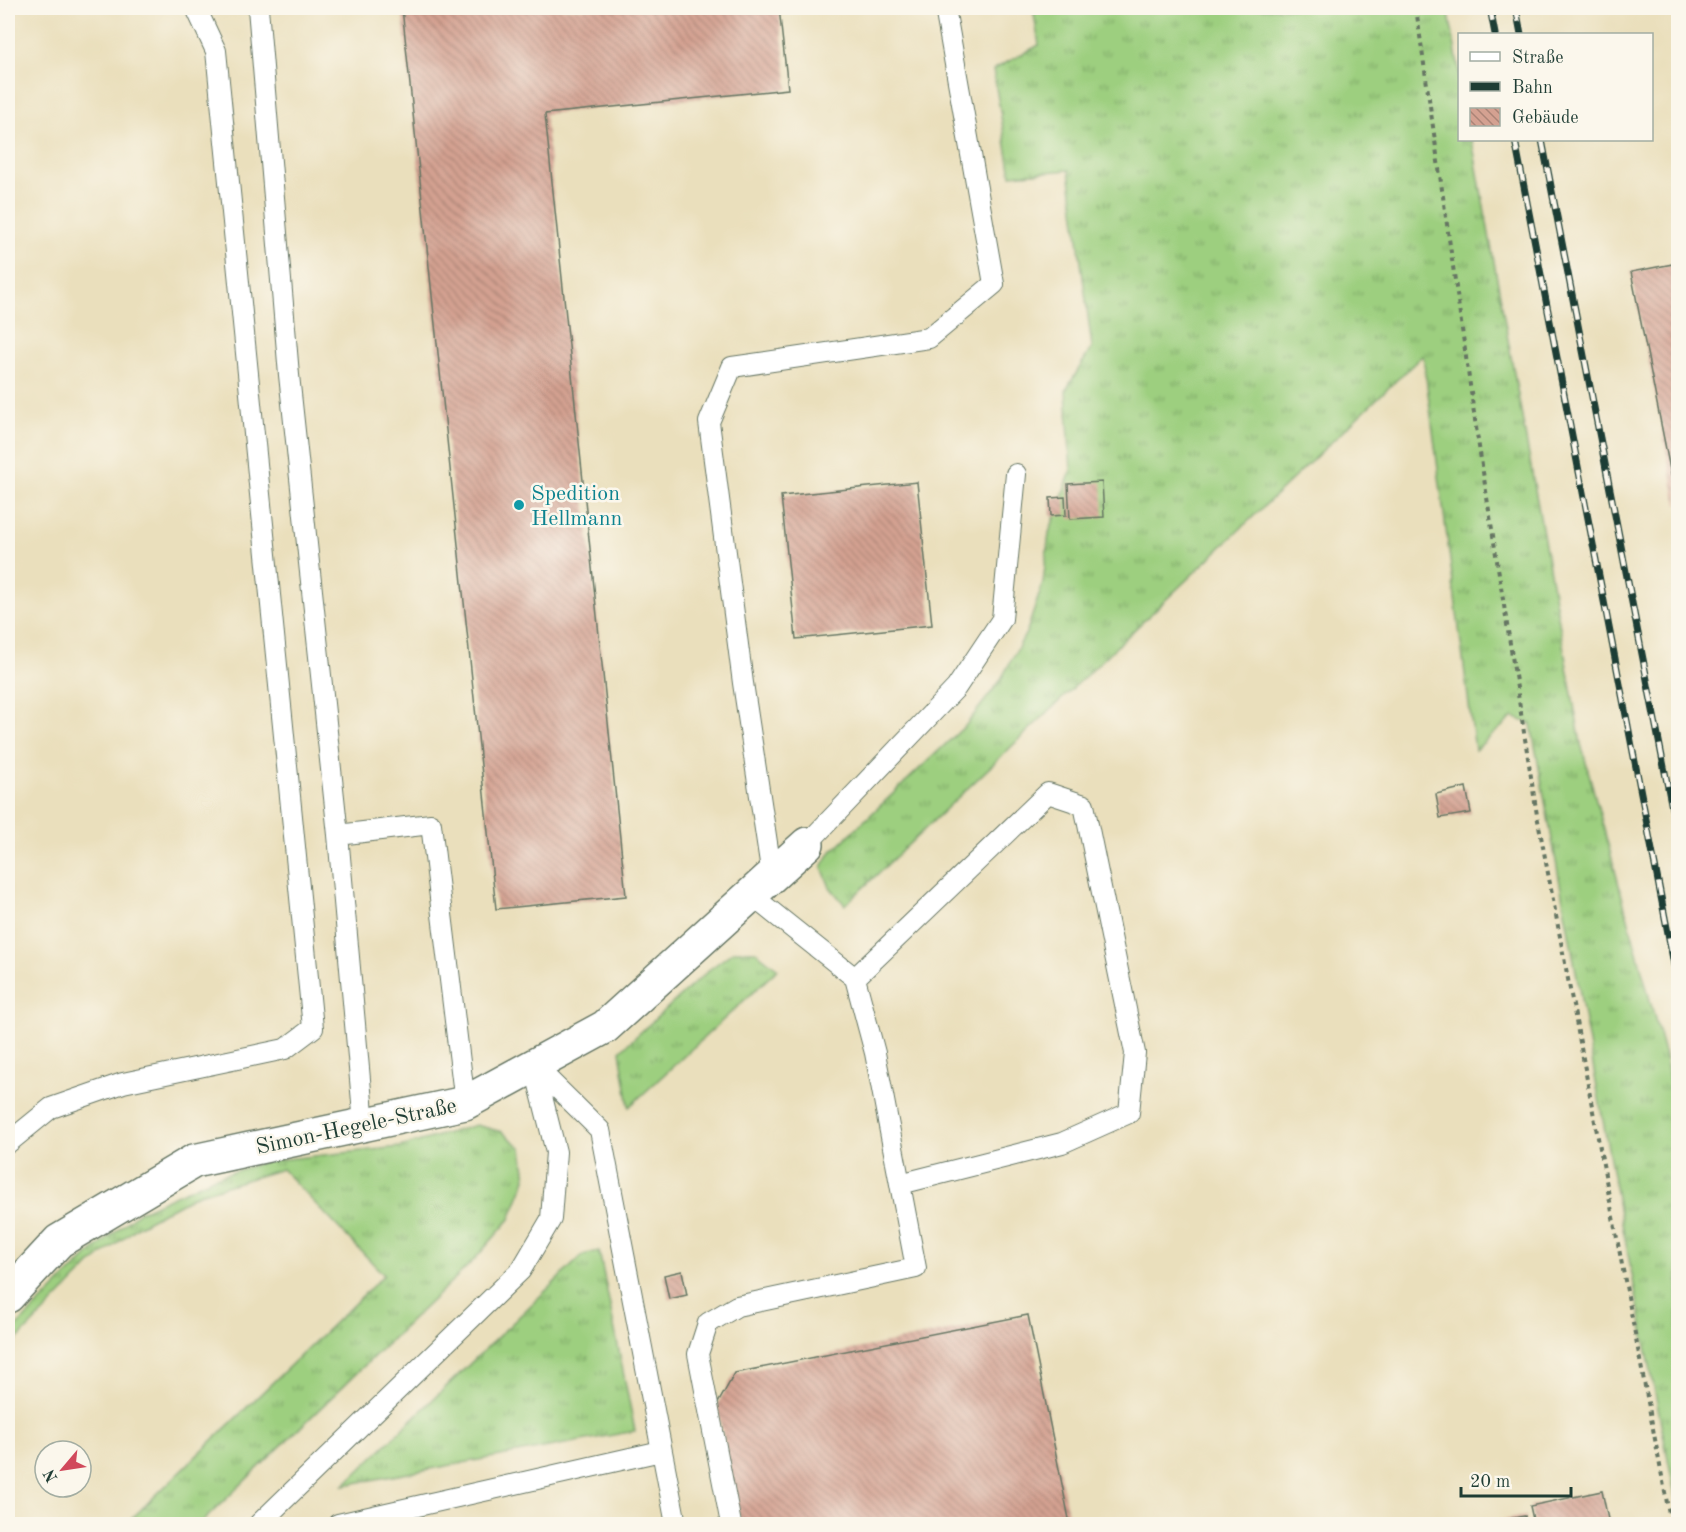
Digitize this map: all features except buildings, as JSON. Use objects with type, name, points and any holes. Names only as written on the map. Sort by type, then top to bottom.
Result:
[{"type":"street","name":"Simon-Hegele-Straße","points":[[8,1296],[58,1241],[194,1161],[465,1102],[605,1027],[807,844]]},
{"type":"lane","points":[[8,1143],[51,1108],[123,1083],[285,1049],[313,1028],[216,51],[196,8]]},
{"type":"lane","points":[[258,8],[290,375],[338,835],[364,1124]]},
{"type":"lane","points":[[731,1524],[698,1354],[708,1323],[737,1306],[916,1268],[875,1053],[855,978],[762,885],[743,683],[710,422],[732,368],[929,338],[994,284],[945,8]]},
{"type":"lane","points":[[807,844],[956,688],[1002,619],[1016,474]]},
{"type":"lane","points":[[855,978],[1048,793],[1084,805],[1135,1053],[1129,1113],[1062,1143],[900,1184]]},
{"type":"lane","points":[[338,835],[431,824],[465,1102]]},
{"type":"lane","points":[[534,1065],[600,1130],[676,1524]]},
{"type":"lane","points":[[259,1524],[521,1270],[551,1219],[556,1152],[534,1065]]},
{"type":"lane","points":[[338,1524],[661,1451]]},
{"type":"path","points":[[1416,8],[1476,423],[1537,815],[1671,1524]]},
{"type":"green space","points":[[1033,8],[1448,8],[1458,64],[1458,141],[1472,141],[1581,744],[1665,1056],[1678,1127],[1678,1510],[1618,1203],[1531,724],[1513,717],[1475,750],[1423,355],[845,905],[830,887],[822,867],[830,853],[966,725],[1000,681],[1027,631],[1043,583],[1049,533],[1071,471],[1066,390],[1092,347],[1069,170],[1011,175],[993,70],[1039,45]]},
{"type":"green space","points":[[734,951],[755,951],[778,969],[629,1107],[620,1051],[710,969]]},
{"type":"green space","points":[[476,1125],[502,1132],[522,1148],[526,1179],[510,1219],[474,1260],[200,1524],[126,1524],[384,1275],[282,1169],[196,1195],[139,1226],[92,1263],[8,1349],[8,1335],[87,1256],[139,1212],[213,1178],[267,1161],[400,1147]]},
{"type":"green space","points":[[599,1251],[635,1431],[344,1485],[583,1255]]},
{"type":"railway","points":[[1490,8],[1495,33]]},
{"type":"railway","points":[[1516,8],[1521,33]]},
{"type":"railway","points":[[1515,141],[1678,985]]},
{"type":"railway","points":[[1542,141],[1678,839]]},
{"type":"place","name":"Spedition Hellmann","points":[[519,505]]}]
